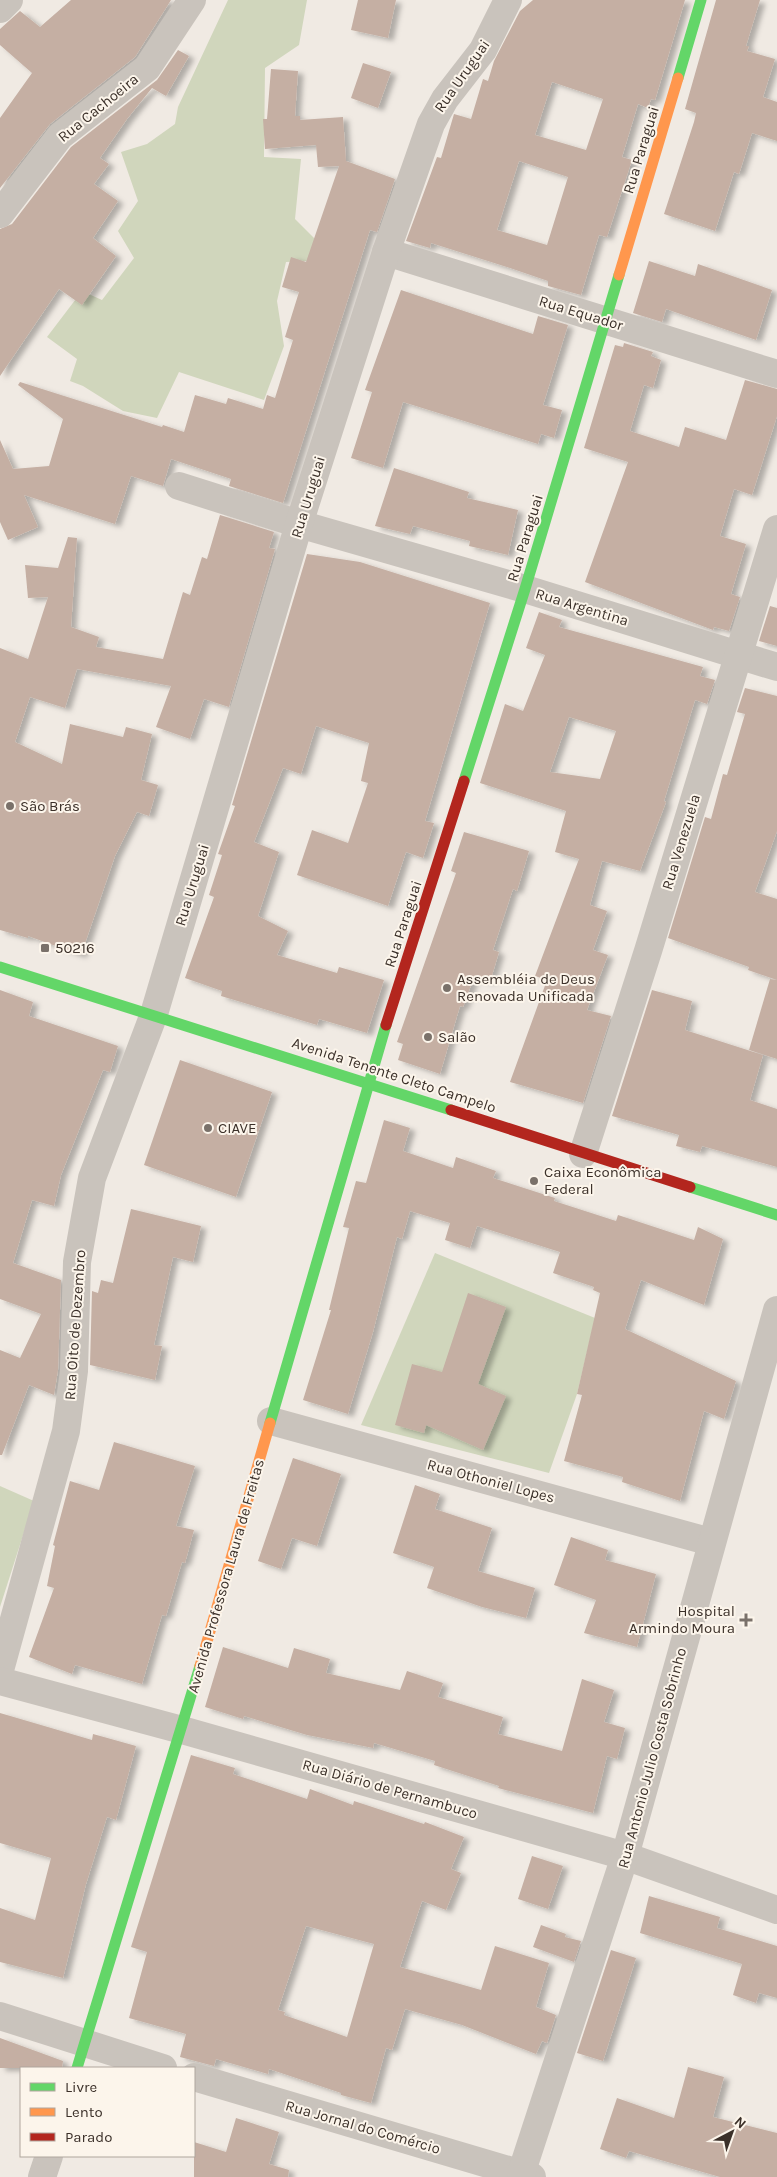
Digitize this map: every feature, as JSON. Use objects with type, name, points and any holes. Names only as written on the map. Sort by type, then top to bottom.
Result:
[{"type":"street","points":[[0,9],[8,0]]},
{"type":"street","name":"Rua Cachoeira","points":[[0,214],[60,136],[147,68],[192,0]]},
{"type":"street","name":"Rua Uruguai","points":[[154,1014],[300,524],[386,252],[436,110],[483,50],[508,0]]},
{"type":"street","name":"Rua Paraguai","points":[[368,1082],[525,589],[701,0]]},
{"type":"street","name":"Rua Equador","points":[[386,252],[777,374]]},
{"type":"street","name":"Rua Argentina","points":[[179,486],[300,524],[525,589],[777,667]]},
{"type":"street","name":"Rua Venezuela","points":[[583,1154],[648,952],[737,655],[777,529]]},
{"type":"street","name":"Avenida Tenente Cleto Campelo","points":[[0,967],[368,1082],[583,1154],[777,1215]]},
{"type":"street","name":"Rua Oito de Dezembro","points":[[0,1670],[66,1431],[74,1371],[77,1262],[92,1178],[154,1014]]},
{"type":"street","name":"Avenida Professora Laura de Freitas","points":[[81,2056],[182,1730],[368,1082]]},
{"type":"street","name":"Rua Antonio Julio Costa Sobrinho","points":[[526,2175],[625,1856],[777,1310]]},
{"type":"street","name":"Rua Othoniel Lopes","points":[[271,1421],[711,1542]]},
{"type":"street","name":"Rua Diário de Pernambuco","points":[[0,1681],[182,1730],[625,1856],[777,1910]]},
{"type":"street","points":[[0,2016],[81,2056],[156,2067]]},
{"type":"street","name":"Rua Jornal do Comércio","points":[[195,2077],[526,2175]]},
{"type":"street","points":[[42,2177],[49,2157]]},
{"type":"green space","points":[[228,0],[307,0],[299,45],[265,68],[264,157],[301,159],[295,219],[315,239],[309,261],[286,262],[277,301],[284,346],[264,400],[179,372],[157,418],[123,411],[83,386],[70,381],[77,359],[47,337],[82,291],[102,300],[134,258],[118,231],[138,201],[121,152],[147,144],[175,124],[178,107]]},
{"type":"green space","points":[[435,1253],[595,1318],[577,1394],[549,1473],[361,1425]]},
{"type":"green space","points":[[0,1486],[34,1501],[0,1607]]},
{"type":"building","points":[[71,0],[171,0],[135,57],[50,124],[0,188],[0,118],[32,73],[0,45],[0,29],[20,11],[40,27]]},
{"type":"building","points":[[358,0],[396,0],[388,38],[351,30]]},
{"type":"building","points":[[533,0],[685,0],[655,100],[651,99],[648,108],[638,104],[622,157],[632,160],[607,237],[599,235],[581,295],[548,286],[548,281],[431,243],[430,248],[406,241],[437,157],[441,158],[454,114],[471,119],[483,79],[488,81],[494,61],[520,11]],"holes":[[[552,82],[603,99],[586,150],[535,135]],[[519,161],[568,177],[547,245],[497,230]]]},
{"type":"building","points":[[716,0],[760,0],[746,46],[749,46],[747,51],[775,59],[763,97],[777,102],[777,141],[752,133],[739,174],[734,172],[715,231],[664,214],[694,122],[696,113],[685,109]]},
{"type":"building","points":[[178,50],[189,56],[166,96],[152,88],[127,119],[100,158],[109,164],[94,184],[118,201],[93,238],[116,256],[82,305],[59,289],[0,376],[0,229],[12,224],[71,147],[157,80]]},
{"type":"building","points":[[363,63],[391,72],[378,108],[351,98]]},
{"type":"building","points":[[271,69],[298,71],[295,116],[300,116],[300,120],[343,117],[346,161],[395,179],[377,232],[370,230],[283,503],[229,486],[231,479],[171,459],[163,486],[131,476],[115,524],[24,495],[38,527],[8,540],[0,522],[0,440],[13,469],[49,466],[63,419],[18,385],[20,382],[162,427],[163,425],[184,432],[195,395],[226,404],[228,398],[263,409],[267,395],[275,398],[293,340],[285,337],[299,292],[282,287],[291,257],[306,262],[339,166],[318,167],[316,145],[265,149],[263,119],[267,119]]},
{"type":"building","points":[[649,261],[695,276],[698,264],[772,290],[756,340],[666,309],[662,322],[633,313]]},
{"type":"building","points":[[401,290],[533,334],[538,316],[568,325],[543,405],[562,410],[554,438],[541,434],[538,444],[403,402],[383,468],[351,458],[372,392],[365,390]]},
{"type":"building","points":[[624,343],[653,352],[651,356],[661,360],[653,388],[644,385],[630,431],[679,447],[685,427],[726,440],[745,380],[777,389],[777,416],[752,495],[734,489],[720,536],[746,544],[731,594],[740,597],[729,631],[714,627],[713,630],[585,582],[628,462],[584,448],[615,345],[623,347]]},
{"type":"building","points":[[394,468],[469,492],[467,498],[518,510],[508,555],[469,546],[470,541],[413,526],[410,534],[375,526]]},
{"type":"building","points":[[220,515],[274,532],[269,548],[275,549],[229,707],[204,699],[190,739],[156,727],[171,686],[77,669],[65,708],[30,697],[15,742],[62,764],[70,724],[123,737],[126,727],[152,734],[141,780],[158,785],[149,816],[137,812],[115,856],[81,955],[28,936],[28,938],[0,930],[0,648],[28,659],[48,597],[28,598],[25,565],[58,568],[68,537],[77,538],[71,627],[99,637],[96,647],[163,659],[183,592],[190,595],[202,557],[207,559]]},
{"type":"building","points":[[307,554],[360,562],[490,603],[425,821],[434,823],[423,858],[406,852],[388,906],[297,875],[312,830],[348,843],[368,783],[361,781],[369,743],[316,726],[301,774],[283,768],[254,842],[279,852],[258,916],[288,931],[277,955],[337,973],[339,967],[384,980],[367,1033],[319,1019],[317,1025],[221,996],[222,991],[185,978],[214,897],[209,895],[222,855],[218,854],[235,806],[232,805]]},
{"type":"building","points":[[770,606],[777,608],[777,646],[759,641]]},
{"type":"building","points":[[539,612],[562,620],[559,627],[703,667],[700,676],[715,680],[707,704],[695,700],[664,801],[666,802],[640,871],[602,861],[590,905],[607,911],[593,950],[608,955],[587,1010],[611,1016],[583,1103],[510,1082],[547,980],[535,976],[579,859],[555,852],[566,811],[480,783],[505,704],[523,711],[545,655],[526,648]],"holes":[[[569,717],[616,731],[600,779],[550,772]]]},
{"type":"building","points":[[745,688],[777,696],[777,831],[755,892],[777,899],[777,980],[748,970],[749,967],[668,938],[705,817],[711,819],[723,774],[727,775],[745,714],[737,712]]},
{"type":"building","points":[[464,832],[529,851],[517,891],[513,889],[493,950],[499,952],[490,982],[474,977],[463,1007],[460,1006],[440,1074],[398,1060],[403,1044],[397,1042],[456,873],[451,871]]},
{"type":"building","points":[[770,979],[777,980],[777,1059],[749,1050]]},
{"type":"building","points":[[0,990],[33,1002],[29,1016],[118,1046],[110,1072],[103,1070],[61,1175],[54,1206],[32,1200],[13,1263],[61,1280],[58,1370],[54,1395],[29,1385],[2,1455],[0,1455],[0,1350],[20,1358],[41,1314],[0,1299]]},
{"type":"building","points":[[652,990],[692,1001],[685,1030],[763,1055],[750,1100],[777,1109],[777,1167],[702,1146],[700,1152],[676,1146],[679,1135],[612,1116]]},
{"type":"building","name":"CIAVE","points":[[180,1060],[272,1092],[236,1197],[144,1165]]},
{"type":"building","points":[[384,1120],[410,1128],[403,1151],[453,1168],[456,1157],[496,1171],[493,1178],[555,1198],[554,1201],[616,1221],[618,1215],[694,1240],[698,1227],[723,1239],[704,1305],[641,1280],[625,1329],[736,1381],[724,1419],[704,1411],[680,1501],[622,1482],[623,1477],[564,1461],[582,1395],[577,1394],[600,1293],[593,1290],[594,1287],[553,1273],[560,1252],[477,1226],[470,1248],[445,1240],[450,1223],[410,1211],[402,1239],[397,1237],[373,1332],[348,1414],[303,1400],[331,1310],[329,1310],[349,1228],[343,1227],[356,1181],[366,1183]]},
{"type":"building","points":[[131,1209],[201,1226],[193,1262],[173,1257],[154,1345],[162,1346],[155,1380],[90,1365],[92,1291],[98,1293],[101,1280],[113,1283]]},
{"type":"building","points":[[468,1293],[506,1307],[478,1384],[506,1396],[483,1450],[426,1425],[424,1433],[395,1425],[412,1364],[442,1372]]},
{"type":"building","points":[[114,1442],[195,1466],[176,1526],[194,1530],[185,1563],[182,1562],[166,1616],[162,1615],[142,1684],[75,1665],[72,1674],[29,1657],[54,1588],[47,1586],[55,1546],[53,1545],[70,1481],[99,1490]]},
{"type":"building","points":[[293,1458],[341,1474],[317,1546],[292,1538],[281,1569],[258,1561]]},
{"type":"building","points":[[415,1485],[440,1494],[435,1509],[492,1528],[478,1571],[535,1588],[526,1618],[482,1607],[427,1588],[434,1567],[393,1553]]},
{"type":"building","points":[[571,1537],[608,1550],[605,1560],[656,1574],[637,1647],[584,1633],[596,1600],[554,1585]]},
{"type":"building","points":[[223,1647],[288,1668],[294,1648],[330,1659],[326,1673],[400,1690],[407,1671],[443,1683],[438,1697],[503,1717],[498,1734],[562,1751],[582,1679],[614,1690],[604,1722],[625,1728],[617,1759],[607,1756],[593,1813],[498,1788],[499,1786],[434,1765],[435,1761],[374,1743],[373,1748],[307,1735],[244,1716],[243,1719],[205,1707]]},
{"type":"building","points":[[0,1713],[92,1740],[93,1734],[136,1746],[116,1820],[107,1817],[86,1884],[63,1978],[0,1962],[0,1908],[35,1920],[51,1858],[0,1843]]},
{"type":"building","points":[[191,1755],[235,1768],[233,1774],[307,1799],[310,1789],[353,1805],[354,1801],[424,1824],[425,1822],[464,1837],[451,1869],[461,1873],[446,1910],[422,1901],[400,1967],[481,1990],[495,1946],[549,1963],[536,2007],[556,2015],[547,2043],[542,2041],[536,2054],[462,2025],[405,2009],[392,2050],[386,2048],[371,2103],[341,2095],[341,2093],[269,2069],[268,2074],[216,2059],[214,2066],[180,2057],[186,2034],[129,2018],[147,1952],[131,1947]],"holes":[[[306,1926],[374,1944],[347,2037],[284,2015],[285,2012],[278,2010]]]},
{"type":"building","points":[[532,1856],[563,1866],[548,1909],[518,1899]]},
{"type":"building","points":[[649,1896],[720,1917],[717,1928],[777,1946],[777,1998],[759,1993],[756,2003],[733,1995],[742,1964],[640,1933]]},
{"type":"building","points":[[541,1925],[566,1934],[565,1937],[581,1941],[574,1962],[533,1947]]},
{"type":"building","points":[[611,1950],[636,1958],[603,2061],[577,2053]]},
{"type":"building","points":[[0,2038],[63,2061],[62,2067],[0,2068]]},
{"type":"building","points":[[688,2067],[724,2077],[713,2117],[777,2133],[777,2177],[720,2177],[629,2151],[626,2158],[600,2149],[617,2098],[674,2118]]},
{"type":"building","points":[[236,2118],[279,2132],[269,2164],[289,2170],[288,2177],[194,2177],[195,2142],[226,2152]]},
{"type":"traffic: fast","points":[[678,78],[701,0]]},
{"type":"traffic: fast","points":[[464,781],[525,589],[619,275]]},
{"type":"traffic: fast","points":[[0,967],[451,1110]]},
{"type":"traffic: fast","points":[[270,1423],[386,1025]]},
{"type":"traffic: fast","points":[[690,1187],[777,1215]]},
{"type":"traffic: fast","points":[[77,2067],[200,1666]]},
{"type":"traffic: slow","points":[[619,275],[678,78]]},
{"type":"traffic: slow","points":[[200,1666],[270,1423]]},
{"type":"traffic: jam","points":[[386,1025],[464,781]]},
{"type":"traffic: jam","points":[[451,1110],[690,1187]]},
{"type":"place","name":"São Brás","points":[[10,806]]},
{"type":"place","name":"50216","points":[[45,948]]},
{"type":"place","name":"Assembléia de Deus Renovada Unificada","points":[[447,988]]},
{"type":"place","name":"Salão","points":[[428,1037]]},
{"type":"place","name":"CIAVE","points":[[208,1128]]},
{"type":"place","name":"Caixa Econômica Federal","points":[[534,1181]]},
{"type":"place","name":"Hospital Armindo Moura","points":[[746,1620]]}]
